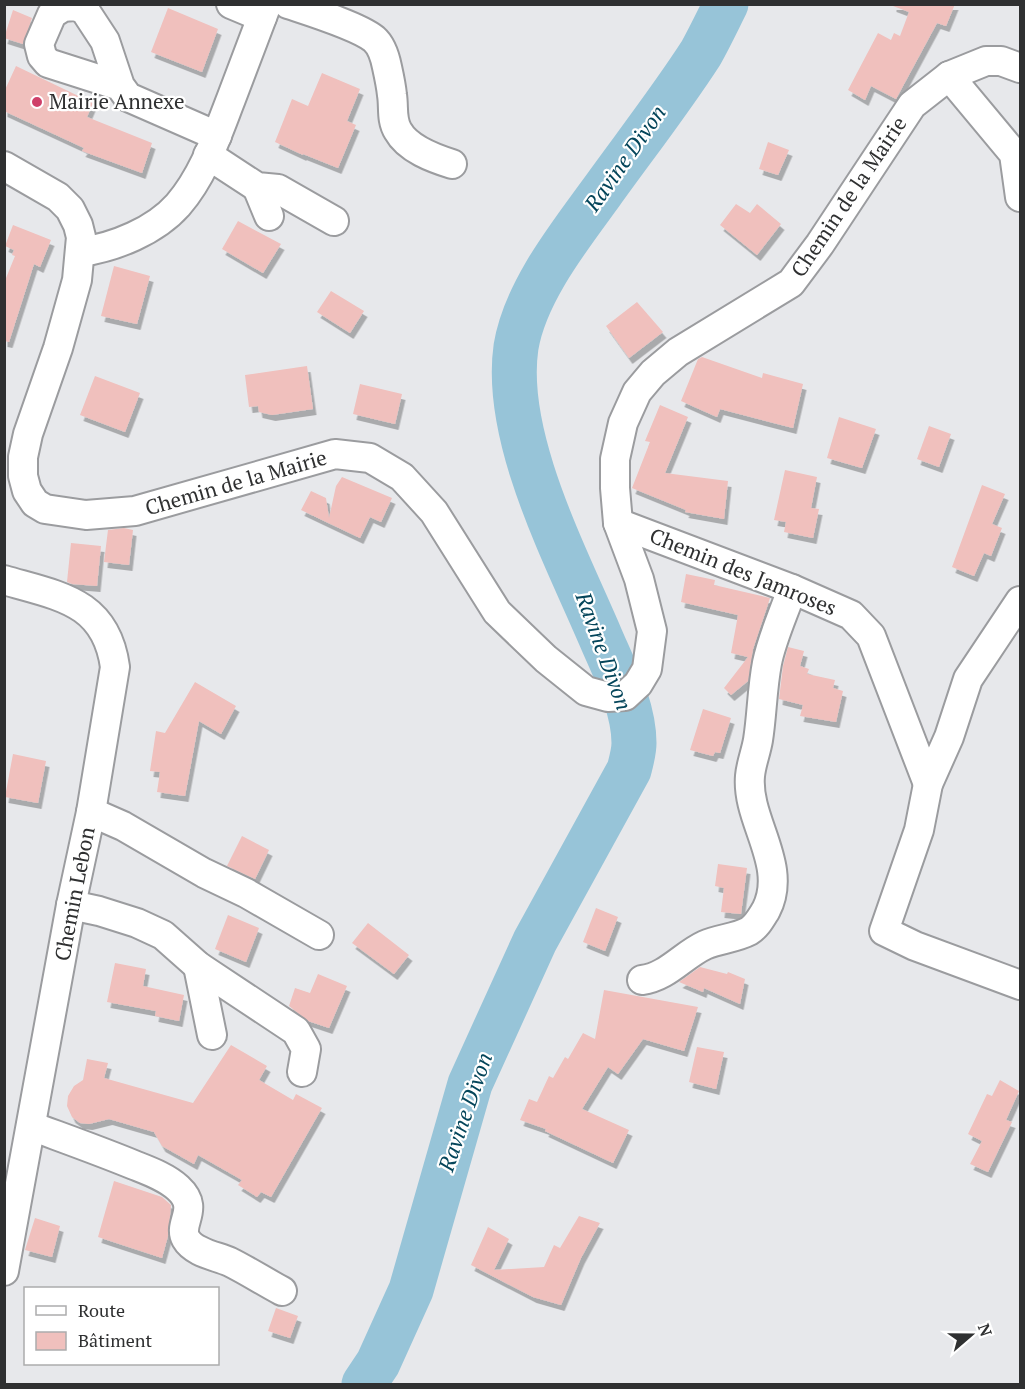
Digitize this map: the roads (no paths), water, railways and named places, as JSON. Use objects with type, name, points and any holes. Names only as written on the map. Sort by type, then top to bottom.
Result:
[{"type":"street","points":[[81,252],[119,244],[151,226],[177,206],[194,182],[213,145],[265,11],[231,4]]},
{"type":"street","points":[[288,4],[318,14],[373,38],[382,48],[386,59],[393,97],[393,120],[398,132],[411,145],[431,158],[452,164]]},
{"type":"street","name":"Chemin de la Mairie","points":[[4,166],[58,197],[70,209],[81,237],[78,280],[58,348],[16,436],[23,457],[23,476],[27,491],[35,502],[45,509],[86,515],[135,511],[335,454],[370,458],[402,477],[434,512],[497,612],[546,659],[586,692],[608,697],[625,696],[638,684],[647,669],[652,631],[639,579],[618,523],[615,488],[615,459],[623,423],[637,393],[653,373],[678,352],[791,283],[820,244],[912,105],[949,76],[986,61],[1001,61],[1020,68]]},
{"type":"street","points":[[949,76],[1014,154],[1020,197]]},
{"type":"street","points":[[120,86],[135,102],[213,145],[257,187],[269,216]]},
{"type":"street","points":[[257,187],[279,189],[334,221]]},
{"type":"street","name":"Chemin des Jamroses","points":[[618,523],[792,589],[851,615],[871,636],[928,784]]},
{"type":"street","name":"Chemin Lebon","points":[[4,580],[66,598],[87,611],[105,631],[112,647],[115,667],[91,812],[71,905],[4,1271]]},
{"type":"street","points":[[642,980],[654,978],[692,951],[709,943],[748,931],[760,920],[769,904],[772,880],[771,863],[755,810],[750,774],[758,738],[767,661],[792,589]]},
{"type":"street","points":[[1020,601],[968,680],[949,737],[928,784],[919,830],[884,931],[915,946],[1020,985]]},
{"type":"street","points":[[91,812],[123,826],[319,935]]},
{"type":"street","points":[[71,905],[128,920],[163,935],[198,966],[297,1031],[306,1049],[302,1072]]},
{"type":"street","points":[[198,966],[212,1035]]},
{"type":"street","points":[[31,1126],[161,1176],[179,1189],[187,1199],[189,1206],[184,1229],[185,1238],[192,1246],[230,1262],[282,1291]]},
{"type":"waterway","name":"Ravine Divon","points":[[364,1384],[378,1363],[411,1290],[470,1084],[535,941],[629,770],[634,750],[631,716],[622,688],[555,532],[528,456],[519,419],[514,382],[516,347],[521,326],[538,286],[550,266],[689,71],[726,4]]},
{"type":"place","name":"Mairie Annexe","points":[[37,102]]}]
